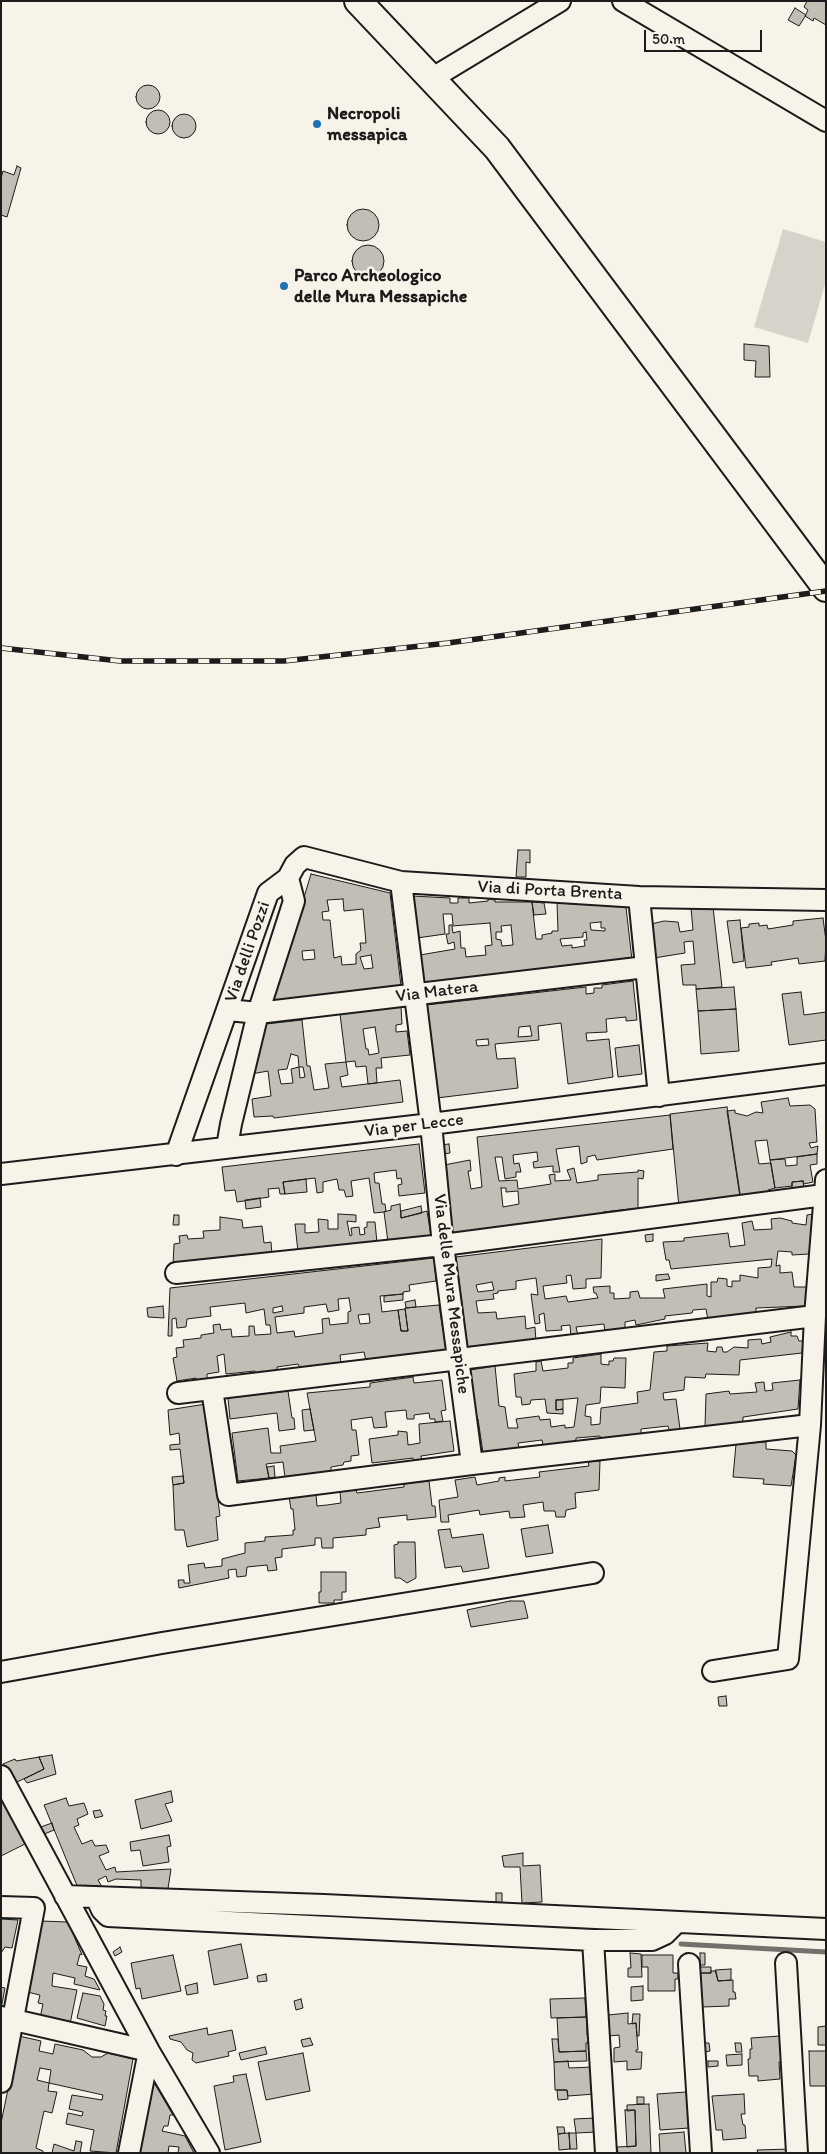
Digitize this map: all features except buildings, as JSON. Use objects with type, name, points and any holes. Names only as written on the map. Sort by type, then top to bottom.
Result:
[{"type":"main road","points":[[358,1],[497,148],[821,582]]},
{"type":"street","points":[[432,79],[560,1]]},
{"type":"street","points":[[623,1],[826,121]]},
{"type":"street","name":"Via di Porta Brenta","points":[[288,878],[295,865],[304,857],[400,882],[639,897],[826,900]]},
{"type":"street","name":"Via delli Pozzi","points":[[176,1155],[268,893],[288,878],[294,901],[258,1013],[227,1147]]},
{"type":"street","name":"Via delle Mura Messapiche","points":[[400,882],[431,1124],[443,1245],[472,1464]]},
{"type":"street","points":[[639,897],[659,1096]]},
{"type":"street","name":"Via Matera","points":[[228,1010],[258,1013],[646,967]]},
{"type":"street","name":"Via per Lecce","points":[[1,1174],[176,1155],[227,1147],[431,1124],[826,1074]]},
{"type":"street","points":[[176,1273],[443,1245],[825,1188],[815,1316],[810,1425],[788,1659],[713,1671]]},
{"type":"street","points":[[178,1393],[815,1316]]},
{"type":"street","points":[[212,1389],[228,1495],[472,1464],[810,1425]]},
{"type":"street","points":[[1,1672],[162,1643],[593,1573]]},
{"type":"street","points":[[1,1776],[150,2051],[209,2153]]},
{"type":"street","points":[[65,1896],[324,1905],[826,1930]]},
{"type":"street","points":[[96,1897],[102,1910],[108,1916],[593,1940],[652,1940],[665,1934],[677,1922]]},
{"type":"street","points":[[1,1907],[34,1908],[8,2018],[1,2082]]},
{"type":"street","points":[[593,1940],[606,2153]]},
{"type":"street","points":[[786,1962],[797,2153]]},
{"type":"street","points":[[689,1964],[701,2153]]},
{"type":"street","points":[[8,2018],[150,2051]]},
{"type":"street","points":[[129,2153],[150,2051]]},
{"type":"shaded area","points":[[783,229],[826,242],[826,281],[808,343],[754,327]]},
{"type":"waterway","points":[[681,1944],[826,1952]]},
{"type":"railway","points":[[1,648],[120,661],[284,661],[448,643],[826,591]]},
{"type":"place","name":"Necropoli messapica","points":[[317,124]]},
{"type":"place","name":"Parco Archeologico delle Mura Messapiche","points":[[284,286]]}]
